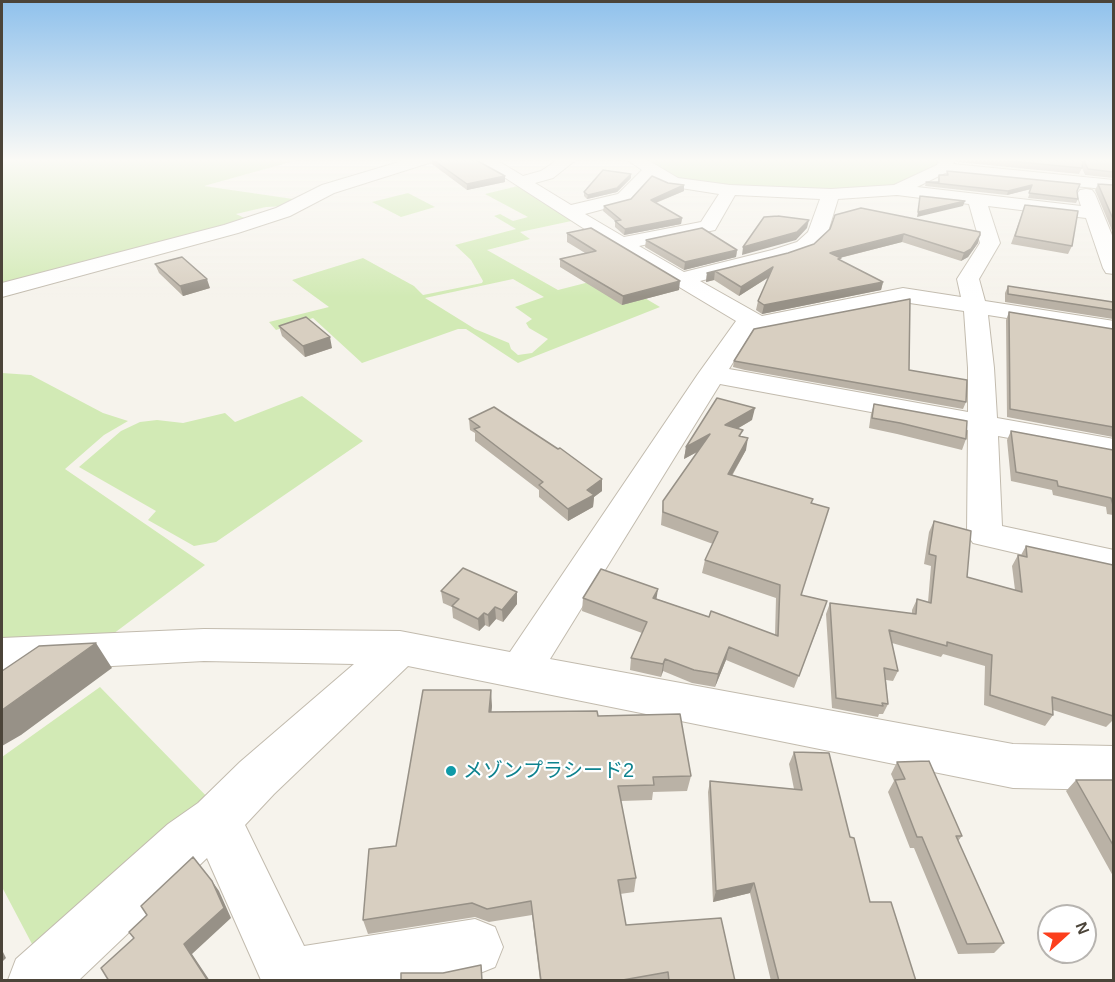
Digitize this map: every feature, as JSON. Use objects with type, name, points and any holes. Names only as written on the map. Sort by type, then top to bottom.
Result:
[{"type":"street","points":[[2,290],[231,229],[283,212],[297,205]]},
{"type":"street","points":[[560,205],[621,244],[758,324]]},
{"type":"street","points":[[570,211],[599,205]]},
{"type":"street","points":[[621,244],[708,226],[721,205]]},
{"type":"street","points":[[680,279],[779,255],[804,246],[817,235],[827,205]]},
{"type":"street","points":[[978,205],[990,243],[968,279],[975,306],[981,368],[985,534],[1113,563]]},
{"type":"street","points":[[1020,205],[1094,213]]},
{"type":"street","points":[[1091,205],[1113,268]]},
{"type":"street","points":[[520,671],[743,327],[903,296],[1113,328]]},
{"type":"street","points":[[711,374],[1113,448]]},
{"type":"street","points":[[2,655],[204,645],[400,648],[1013,766],[1113,768]]},
{"type":"street","points":[[37,981],[186,842],[216,820],[257,778],[400,648]]},
{"type":"street","points":[[216,820],[289,980],[475,947]]},
{"type":"green space","points":[[2,205],[291,205],[266,207],[236,214],[251,221],[2,287]]},
{"type":"green space","points":[[377,205],[431,205],[435,207],[401,217]]},
{"type":"green space","points":[[505,205],[553,205],[576,220],[520,232],[530,239],[487,250],[558,290],[609,277],[660,307],[518,363],[466,329],[458,329],[362,363],[313,318],[276,330],[269,322],[329,307],[292,280],[363,258],[414,286],[423,295],[482,283],[471,260],[455,245],[516,229],[494,216],[500,214],[513,221],[528,217]],"holes":[[[513,279],[544,297],[515,307],[532,319],[526,323],[529,328],[548,339],[532,353],[518,355],[511,349],[509,343],[475,329],[425,298]]]},
{"type":"green space","points":[[2,373],[31,375],[103,413],[128,421],[104,435],[65,469],[205,565],[105,640],[2,643]]},
{"type":"green space","points":[[302,396],[363,441],[216,542],[194,546],[148,520],[156,511],[79,467],[121,431],[140,422],[157,420],[183,423],[225,413],[235,422]]},
{"type":"green space","points":[[100,687],[216,806],[42,963],[2,887],[2,757]]},
{"type":"building","points":[[659,205],[682,218],[625,229],[615,221],[621,220],[604,206]]},
{"type":"building","points":[[919,205],[949,205],[918,212]]},
{"type":"building","points":[[1025,205],[1078,211],[1072,246],[1015,236]]},
{"type":"building","points":[[1107,205],[1113,205],[1113,219]]},
{"type":"building","points":[[861,208],[980,232],[971,249],[964,253],[904,234],[830,253],[883,282],[764,305],[758,301],[773,267],[741,287],[715,271],[788,253],[814,244],[830,229],[835,215]]},
{"type":"building","points":[[778,216],[809,220],[797,232],[743,247],[764,217]]},
{"type":"building","points":[[591,228],[680,281],[623,296],[560,259],[596,251],[567,233]]},
{"type":"building","points":[[702,228],[737,250],[685,262],[646,240]]},
{"type":"building","points":[[182,257],[207,279],[180,286],[155,264]]},
{"type":"building","points":[[1008,286],[1113,302],[1113,310],[1008,294]]},
{"type":"building","points":[[910,299],[909,370],[967,380],[966,402],[734,361],[754,329]]},
{"type":"building","points":[[1009,312],[1113,329],[1113,427],[1010,409]]},
{"type":"building","points":[[306,317],[330,337],[303,346],[279,326]]},
{"type":"building","points":[[717,398],[755,408],[725,425],[743,430],[739,436],[748,438],[728,474],[813,499],[811,503],[829,508],[801,595],[827,601],[799,676],[729,647],[718,674],[694,670],[665,659],[663,664],[631,658],[647,622],[583,598],[601,569],[658,589],[653,598],[709,617],[711,611],[778,636],[780,585],[705,560],[718,532],[663,512],[663,501],[710,434],[686,447]]},
{"type":"building","points":[[874,404],[967,421],[966,439],[872,418]]},
{"type":"building","points":[[494,407],[558,449],[560,448],[602,479],[587,490],[594,495],[568,509],[539,485],[543,482],[474,429],[480,427],[469,419]]},
{"type":"building","points":[[1011,431],[1113,450],[1113,505],[1111,498],[1058,486],[1057,481],[1016,472]]},
{"type":"building","points":[[934,521],[971,531],[967,577],[1022,592],[1018,555],[1027,557],[1026,546],[1113,565],[1113,716],[1052,697],[1053,715],[990,695],[992,655],[947,642],[947,646],[889,630],[898,671],[884,668],[888,704],[882,703],[883,706],[836,698],[830,603],[916,614],[917,599],[931,603],[936,556],[929,554]]},
{"type":"building","points":[[463,568],[517,592],[502,610],[495,607],[488,615],[484,613],[478,619],[452,606],[459,599],[441,591]]},
{"type":"building","points":[[96,643],[2,710],[2,671],[39,646]]},
{"type":"building","points":[[423,690],[491,690],[489,712],[597,711],[598,716],[680,714],[691,776],[653,777],[654,785],[618,786],[636,878],[618,880],[626,925],[721,918],[735,981],[669,981],[668,972],[617,981],[541,981],[531,901],[487,909],[472,903],[363,920],[369,849],[396,846]]},
{"type":"building","points":[[794,752],[829,753],[850,837],[854,838],[870,902],[891,902],[916,981],[779,981],[754,883],[716,891],[710,781],[802,790]]},
{"type":"building","points":[[929,761],[962,836],[956,836],[1004,943],[967,944],[922,837],[917,837],[895,780],[905,779],[897,762]]},
{"type":"building","points":[[1076,780],[1113,780],[1113,845]]},
{"type":"building","points":[[193,857],[212,881],[224,908],[184,944],[208,981],[109,981],[101,968],[134,938],[129,932],[147,915],[141,906]]},
{"type":"building","points":[[481,965],[482,981],[401,981],[401,973],[443,973]]},
{"type":"place","name":"メゾンプラシード2","points":[[451,771]]}]
